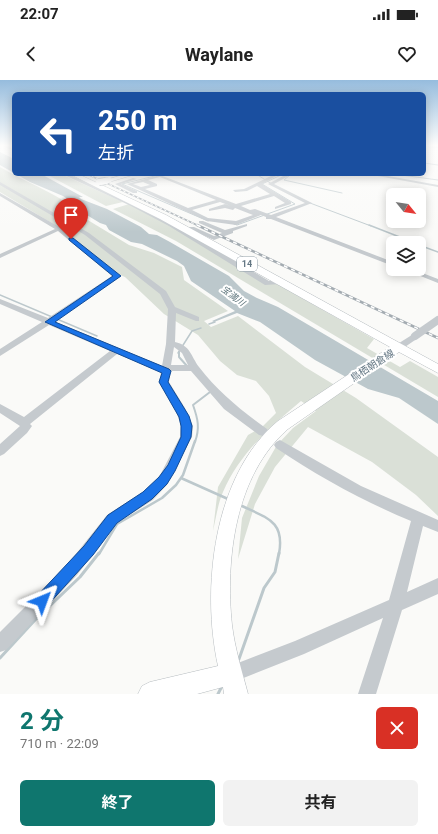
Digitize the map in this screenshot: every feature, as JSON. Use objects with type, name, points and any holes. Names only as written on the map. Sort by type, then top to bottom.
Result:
[{"type":"main road","name":"鳥栖朝倉線","points":[[78,176],[97,183],[184,228],[399,347],[309,407],[273,434],[256,458],[242,484],[231,513],[224,546],[221,611],[234,684]]},
{"type":"main road","points":[[97,183],[125,176]]},
{"type":"main road","points":[[399,347],[438,369]]},
{"type":"main road","points":[[150,694],[234,684]]},
{"type":"street","points":[[68,176],[164,221],[268,283],[280,282]]},
{"type":"street","points":[[115,183],[145,176]]},
{"type":"street","points":[[150,176],[117,184],[225,232],[242,227]]},
{"type":"street","points":[[163,176],[243,206],[258,215],[236,222],[207,219],[129,184],[160,176],[220,200],[243,206],[266,212],[289,203],[257,184]]},
{"type":"street","points":[[173,176],[268,217],[386,261]]},
{"type":"street","points":[[256,200],[236,194],[274,176]]},
{"type":"street","points":[[184,228],[192,228],[214,238],[309,203],[270,184],[286,176]]},
{"type":"street","points":[[381,176],[438,186]]},
{"type":"street","points":[[140,189],[155,185],[143,180]]},
{"type":"street","points":[[0,182],[88,234],[163,293],[172,309],[170,344],[164,382],[180,408],[186,426],[186,437],[172,468],[163,481],[148,496],[112,519],[72,570],[0,644]]},
{"type":"street","points":[[0,194],[60,229],[117,276],[53,320],[0,353]]},
{"type":"street","points":[[243,206],[256,200],[276,195]]},
{"type":"street","points":[[211,210],[227,205],[243,206],[276,195]]},
{"type":"street","points":[[0,203],[9,200]]},
{"type":"street","points":[[188,210],[220,200]]},
{"type":"street","points":[[201,206],[221,214]]},
{"type":"street","points":[[0,256],[60,229]]},
{"type":"street","points":[[425,276],[438,281]]},
{"type":"street","points":[[0,301],[53,320],[115,351],[166,371]]},
{"type":"street","points":[[172,309],[196,319]]},
{"type":"street","points":[[399,347],[438,320]]},
{"type":"street","points":[[170,344],[178,344],[184,348],[194,368],[228,406],[263,432]]},
{"type":"street","points":[[24,423],[115,351]]},
{"type":"street","points":[[166,371],[170,368],[194,368]]},
{"type":"street","points":[[0,408],[24,423]]},
{"type":"street","points":[[0,451],[23,430],[26,426],[24,423]]},
{"type":"street","points":[[280,445],[343,484],[418,519],[438,526]]},
{"type":"street","points":[[367,694],[396,604],[418,519]]},
{"type":"street","points":[[234,684],[298,648],[438,586]]},
{"type":"shaded area","points":[[0,175],[17,176],[61,199],[63,205],[129,245],[154,253],[182,267],[184,280],[228,311],[204,321],[211,327],[238,316],[305,367],[356,398],[438,457],[438,516],[416,495],[372,462],[308,427],[275,467],[255,504],[238,559],[242,518],[259,476],[277,445],[293,428],[316,411],[301,401],[278,420],[247,453],[230,478],[223,492],[218,506],[213,531],[218,487],[248,435],[262,427],[276,413],[269,396],[256,381],[237,375],[220,361],[198,335],[164,314],[125,277],[120,275],[60,228],[0,192]]},
{"type":"shaded area","points":[[50,176],[65,176],[123,202],[106,206]]},
{"type":"shaded area","points":[[129,204],[156,215],[267,283],[277,284],[374,339],[367,348],[400,367],[410,361],[438,377],[438,397],[176,241],[113,209]]},
{"type":"water","name":"宝満川","points":[[20,176],[45,176],[83,197],[79,197],[81,199],[107,209],[141,227],[149,234],[157,235],[229,276],[244,291],[278,307],[438,401],[438,424],[399,398],[368,389],[315,360],[260,322],[237,313],[214,322],[212,321],[235,311],[191,281],[184,266],[142,244],[131,242],[109,230],[106,225],[100,223],[67,203],[66,198],[63,196]]},
{"type":"waterway","points":[[155,176],[122,184],[208,221]]},
{"type":"waterway","points":[[259,176],[268,181]]},
{"type":"waterway","points":[[268,181],[279,176]]},
{"type":"waterway","points":[[289,176],[284,180],[342,193]]},
{"type":"waterway","points":[[409,176],[438,180]]},
{"type":"waterway","points":[[234,224],[237,225],[295,204],[262,184],[268,181]]},
{"type":"waterway","points":[[268,181],[272,184]]},
{"type":"waterway","points":[[310,203],[371,226]]},
{"type":"waterway","points":[[369,225],[397,236]]},
{"type":"waterway","points":[[426,248],[438,252]]},
{"type":"waterway","points":[[0,295],[97,336]]},
{"type":"waterway","points":[[209,324],[215,322]]},
{"type":"waterway","points":[[178,353],[192,331],[201,328]]},
{"type":"waterway","points":[[179,352],[179,357],[187,366]]},
{"type":"waterway","points":[[195,442],[198,432],[198,424],[193,405],[210,392]]},
{"type":"waterway","points":[[99,554],[117,524],[162,498],[176,485],[183,475],[195,441]]},
{"type":"waterway","points":[[181,478],[228,499]]},
{"type":"waterway","points":[[242,506],[266,518],[277,527],[280,543],[279,554]]},
{"type":"waterway","points":[[0,658],[35,620],[80,577],[99,553]]},
{"type":"waterway","points":[[239,659],[264,588],[275,572],[279,553]]},
{"type":"waterway","points":[[218,694],[222,686]]},
{"type":"railway","points":[[91,176],[199,226]]},
{"type":"railway","points":[[197,225],[438,338]]},
{"type":"route","points":[[42,601],[72,570],[112,519],[148,496],[163,481],[172,468],[186,437],[184,416],[164,382],[166,371],[115,351],[49,322],[117,276],[71,239]]}]
